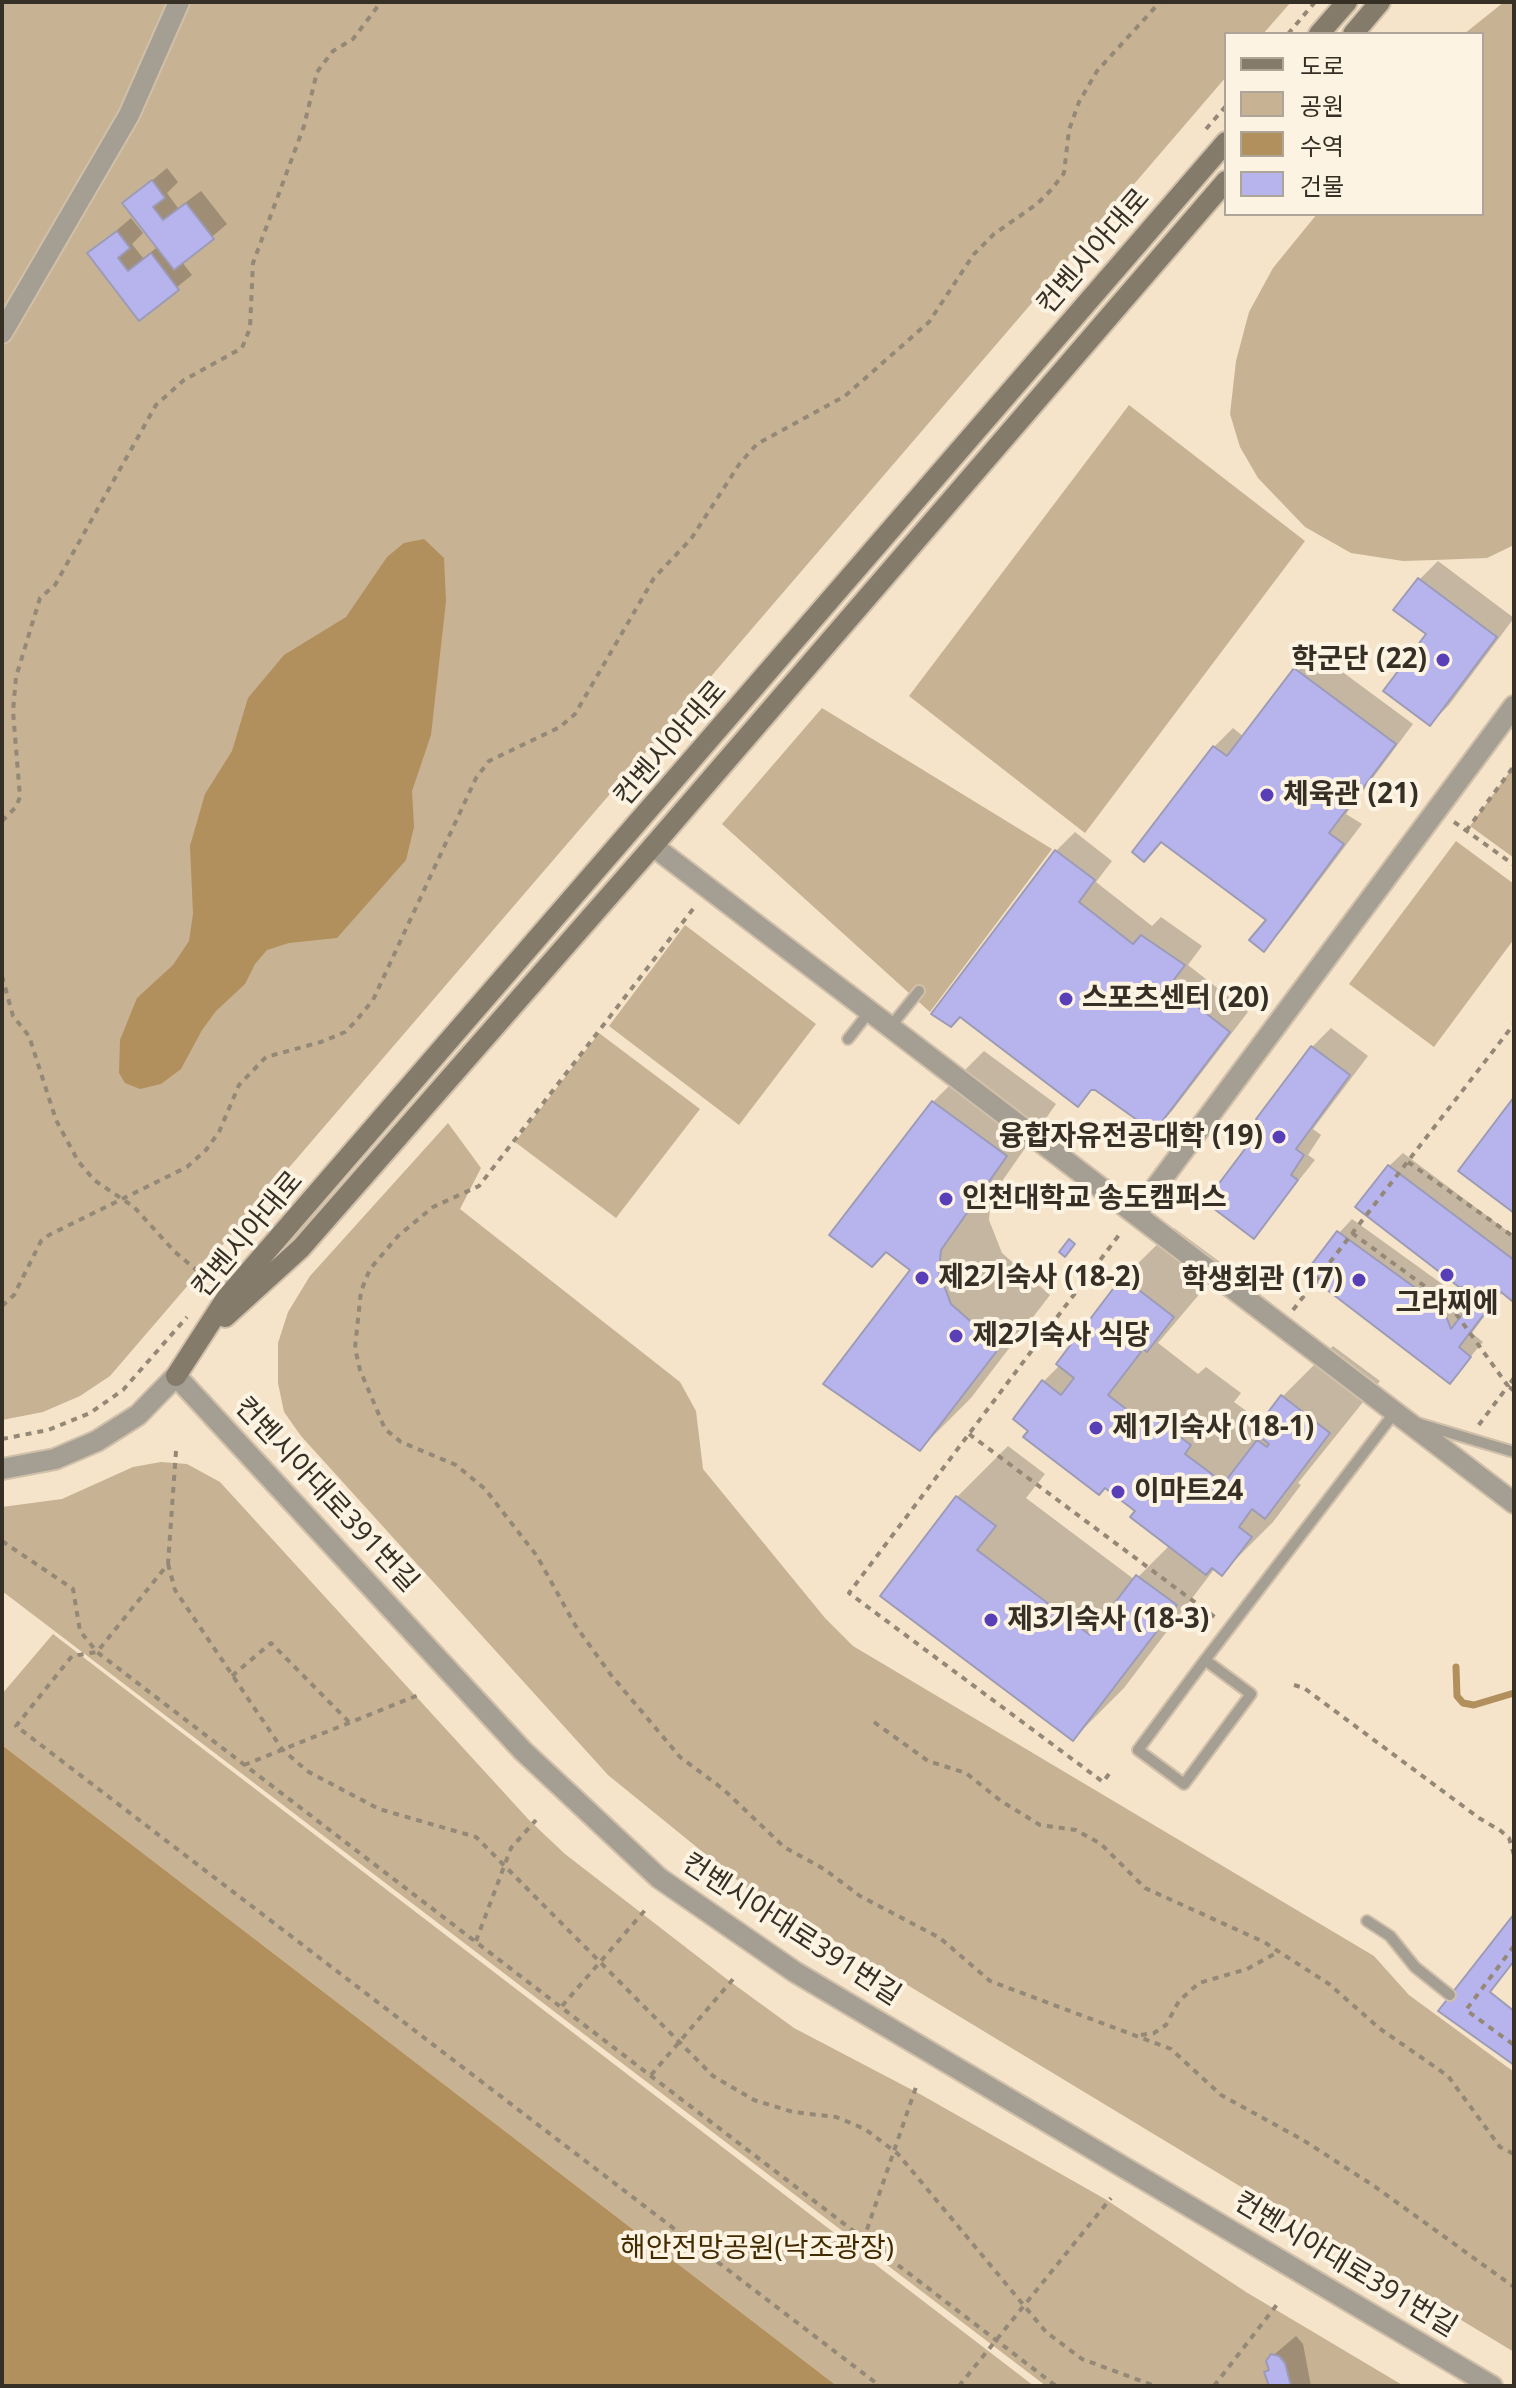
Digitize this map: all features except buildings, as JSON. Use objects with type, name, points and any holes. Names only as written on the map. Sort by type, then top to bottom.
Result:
[{"type":"main road","points":[[1321,32],[1347,2]]},
{"type":"main road","points":[[1355,32],[1380,2]]},
{"type":"main road","name":"컨벤시아대로","points":[[201,1338],[227,1297],[1224,144]]},
{"type":"main road","name":"컨벤시아대로","points":[[201,1338],[301,1248],[653,846],[1224,183]]},
{"type":"main road","points":[[176,1376],[201,1338]]},
{"type":"street","points":[[2,333],[129,115],[153,68],[179,2]]},
{"type":"street","points":[[1136,1214],[1514,706]]},
{"type":"street","points":[[653,846],[1514,1503]]},
{"type":"street","points":[[2,1469],[55,1459],[97,1441],[144,1410],[176,1376]]},
{"type":"street","name":"컨벤시아대로391번길","points":[[176,1376],[523,1751],[659,1878],[707,1914],[806,1978],[1492,2386]]},
{"type":"lane","points":[[891,1026],[919,991]]},
{"type":"lane","points":[[848,1039],[870,1011]]},
{"type":"lane","points":[[1205,1660],[1251,1694],[1184,1784],[1138,1750],[1205,1660],[1399,1416],[1514,1452]]},
{"type":"lane","points":[[1367,1921],[1390,1936],[1415,1967],[1450,1995]]},
{"type":"path","points":[[2,821],[16,807],[20,797],[13,711],[16,677],[40,598],[55,585],[156,405],[170,389],[242,348],[250,328],[253,263],[304,126],[317,72],[333,51],[353,39],[381,2]]},
{"type":"path","points":[[2,1306],[14,1295],[41,1241],[120,1198],[187,1167],[206,1150],[219,1132],[239,1085],[266,1057],[321,1042],[345,1032],[355,1022],[373,1000],[476,778],[489,761],[560,727],[575,714],[654,578],[691,539],[740,463],[757,444],[845,396],[929,322],[974,254],[994,234],[1037,204],[1052,189],[1064,173],[1069,130],[1079,102],[1097,71],[1160,2]]},
{"type":"path","points":[[1466,831],[1514,766]]},
{"type":"path","points":[[1505,778],[1514,777]]},
{"type":"path","points":[[1436,810],[1514,865]]},
{"type":"path","points":[[693,909],[479,1186],[433,1207],[398,1236],[370,1269],[361,1291],[355,1348],[360,1370],[385,1429],[401,1442],[456,1465],[485,1489],[537,1556],[575,1625],[611,1675],[680,1757],[723,1789],[784,1847],[824,1869],[860,1896],[940,1938],[990,1981],[1171,2049],[1221,2095],[1303,2140],[1374,2186],[1514,2287]]},
{"type":"path","points":[[2,976],[13,1016],[29,1036],[63,1134],[94,1180],[120,1198],[227,1297]]},
{"type":"path","points":[[1280,1326],[1514,1024]]},
{"type":"path","points":[[1408,1162],[1514,1237]]},
{"type":"path","points":[[1352,1233],[1449,1304],[1514,1391]]},
{"type":"path","points":[[1109,1774],[1103,1782],[849,1593],[1119,1235]]},
{"type":"path","points":[[1469,1437],[1514,1378]]},
{"type":"path","points":[[969,1434],[1215,1619],[1225,1607]]},
{"type":"path","points":[[176,1451],[168,1564],[175,1590],[282,1749],[333,1787],[379,1809],[476,1837],[713,2076],[754,2100],[793,2112],[836,2117],[865,2129],[894,2150],[1046,2332],[1082,2359],[1155,2386]]},
{"type":"path","points":[[2,1541],[73,1589],[80,1631],[97,1652],[1056,2386]]},
{"type":"path","points":[[168,1564],[97,1652],[72,1656],[16,1726],[880,2386]]},
{"type":"path","points":[[232,1676],[271,1643],[349,1722]]},
{"type":"path","points":[[1294,1685],[1304,1688],[1479,1818],[1501,1831],[1509,1838],[1514,1855]]},
{"type":"path","points":[[244,1765],[421,1694]]},
{"type":"path","points":[[874,1722],[928,1761],[966,1773],[1001,1801],[1040,1825],[1076,1830],[1101,1844],[1145,1888],[1279,1952],[1329,1984],[1379,2028],[1448,2076],[1500,2147],[1514,2154]]},
{"type":"path","points":[[476,1941],[511,1848],[536,1820]]},
{"type":"path","points":[[562,2006],[646,1909]]},
{"type":"path","points":[[1514,1946],[1466,2010],[1514,2045]]},
{"type":"path","points":[[1139,2035],[1154,2033],[1166,2025],[1179,2001],[1199,1983],[1247,1969],[1279,1952]]},
{"type":"path","points":[[651,2075],[734,1978]]},
{"type":"path","points":[[863,2241],[916,2087]]},
{"type":"path","points":[[959,2386],[1111,2198]]},
{"type":"path","points":[[1214,2386],[1279,2302]]},
{"type":"green space","points":[[2,2],[1291,2],[1265,32],[1224,32],[1224,79],[110,1376],[80,1396],[43,1412],[2,1420]]},
{"type":"green space","points":[[1504,2],[1514,2],[1514,545],[1487,558],[1403,561],[1351,553],[1305,527],[1258,478],[1240,447],[1230,414],[1236,361],[1249,312],[1273,268],[1315,216],[1484,216],[1484,32],[1466,32]]},
{"type":"green space","points":[[1129,405],[1305,541],[1085,833],[909,696]]},
{"type":"green space","points":[[822,708],[1052,849],[930,1012],[722,824]]},
{"type":"green space","points":[[1514,766],[1514,858],[1470,826]]},
{"type":"green space","points":[[1456,841],[1514,884],[1514,939],[1434,1047],[1349,984]]},
{"type":"green space","points":[[685,925],[816,1024],[739,1125],[609,1026]]},
{"type":"green space","points":[[599,1033],[700,1109],[616,1218],[515,1142]]},
{"type":"green space","points":[[448,1123],[481,1168],[460,1209],[680,1382],[696,1411],[703,1469],[825,1618],[853,1646],[1374,1956],[1409,1995],[1514,2072],[1514,2352],[747,1888],[608,1775],[301,1436],[284,1412],[278,1383],[278,1343],[288,1312],[310,1276]]},
{"type":"green space","points":[[161,1462],[187,1464],[220,1482],[529,1820],[565,1854],[728,1980],[794,2028],[918,2093],[1105,2199],[1246,2292],[1404,2386],[1046,2386],[2,1591],[2,1507],[62,1499],[133,1467]]},
{"type":"green space","name":"해안전망공원(낙조광장)","points":[[53,1634],[1034,2386],[837,2386],[2,1745],[2,1694]]},
{"type":"water","points":[[424,539],[444,558],[446,601],[431,735],[412,791],[414,827],[406,860],[337,938],[289,943],[267,950],[255,964],[245,984],[216,1011],[202,1030],[181,1069],[161,1084],[140,1089],[125,1083],[119,1073],[120,1040],[137,998],[173,965],[189,941],[193,914],[190,846],[205,794],[232,751],[248,698],[284,655],[346,617],[387,557],[404,543]]},
{"type":"water","points":[[2,1745],[837,2386],[2,2386]]},
{"type":"waterway","points":[[1456,1667],[1457,1696],[1463,1703],[1474,1705],[1514,1693]]},
{"type":"place","name":"학군단 (22)","points":[[1443,660]]},
{"type":"place","name":"체육관 (21)","points":[[1267,795]]},
{"type":"place","name":"스포츠센터 (20)","points":[[1066,999]]},
{"type":"place","name":"융합자유전공대학 (19)","points":[[1279,1137]]},
{"type":"place","name":"인천대학교 송도캠퍼스","points":[[946,1199]]},
{"type":"place","name":"그라찌에","points":[[1447,1275]]},
{"type":"place","name":"제2기숙사 (18-2)","points":[[922,1278]]},
{"type":"place","name":"학생회관 (17)","points":[[1359,1280]]},
{"type":"place","name":"제2기숙사 식당","points":[[956,1336]]},
{"type":"place","name":"제1기숙사 (18-1)","points":[[1096,1428]]},
{"type":"place","name":"이마트24","points":[[1118,1492]]},
{"type":"place","name":"제3기숙사 (18-3)","points":[[991,1620]]}]
